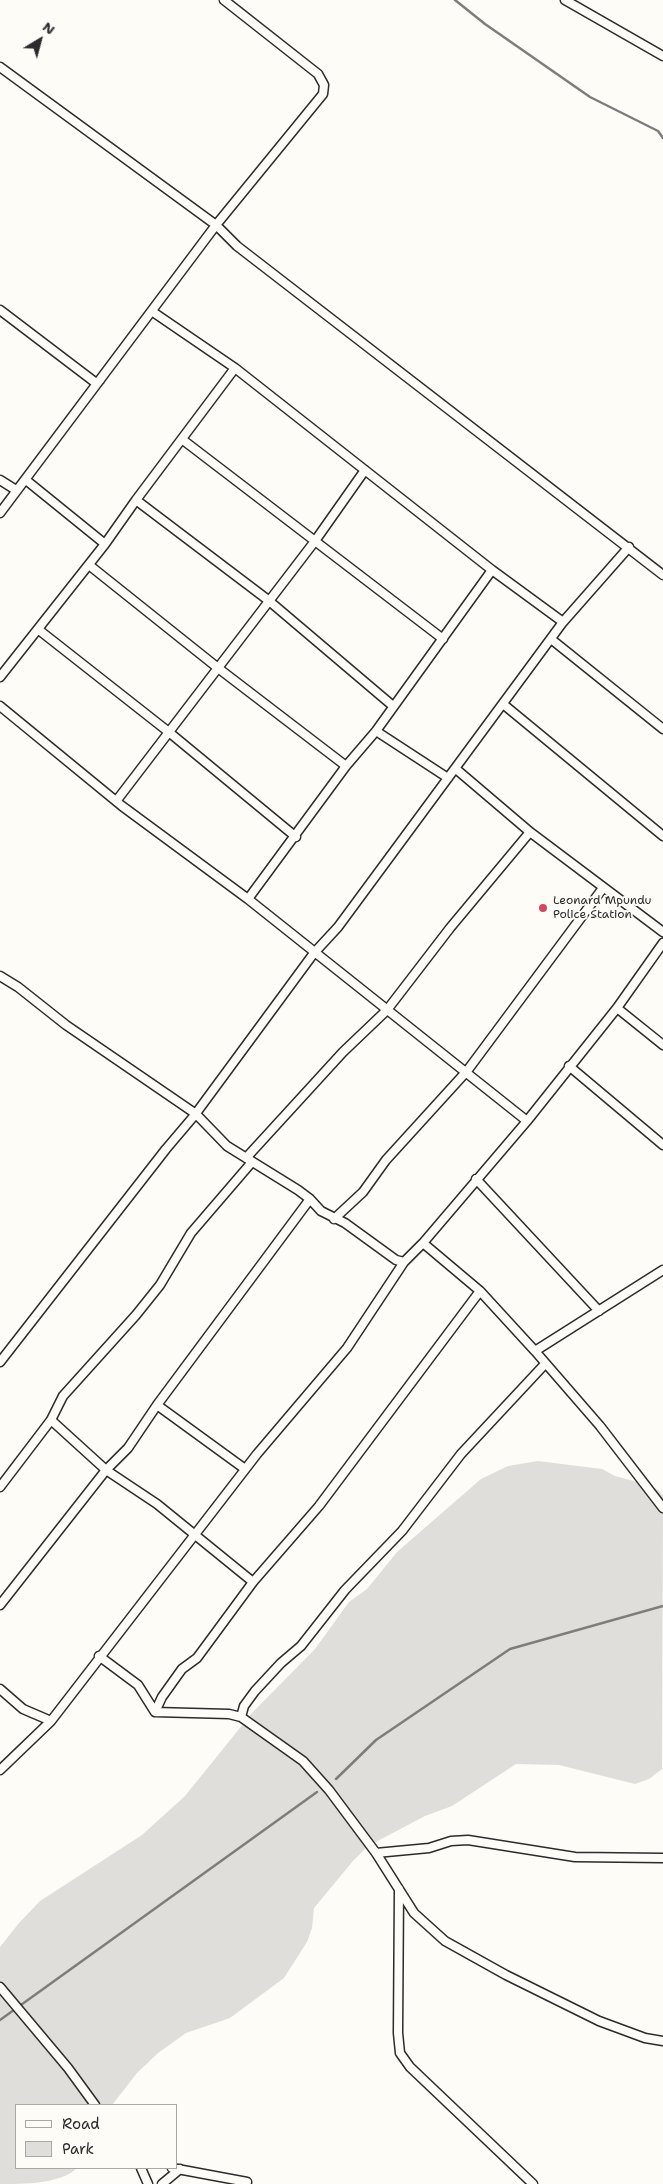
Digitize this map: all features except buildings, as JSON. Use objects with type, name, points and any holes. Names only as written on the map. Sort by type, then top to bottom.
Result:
[{"type":"street","points":[[0,512],[153,312],[216,225],[323,94],[324,85],[318,74],[224,0]]},
{"type":"street","points":[[565,0],[663,56]]},
{"type":"street","points":[[0,67],[216,225],[237,246],[663,575]]},
{"type":"street","points":[[0,310],[96,383],[102,378]]},
{"type":"street","points":[[153,312],[235,368],[492,570],[562,622]]},
{"type":"street","points":[[0,677],[105,544],[235,368]]},
{"type":"street","points":[[183,440],[443,639]]},
{"type":"street","points":[[117,800],[170,733],[268,600],[315,541],[365,470]]},
{"type":"street","points":[[0,480],[16,490]]},
{"type":"street","points":[[26,480],[105,544]]},
{"type":"street","points":[[136,500],[268,600],[393,706]]},
{"type":"street","points":[[0,1362],[166,1149],[196,1114],[314,954],[338,927],[456,769],[562,622],[629,547]]},
{"type":"street","points":[[89,565],[218,668],[346,766]]},
{"type":"street","points":[[248,899],[296,837],[346,766],[376,731],[492,570]]},
{"type":"street","points":[[39,630],[170,733],[296,837]]},
{"type":"street","points":[[551,639],[663,728]]},
{"type":"street","points":[[503,704],[663,836]]},
{"type":"street","points":[[0,706],[117,800],[248,899],[314,954],[342,972],[527,1121]]},
{"type":"street","points":[[376,731],[448,778]]},
{"type":"street","points":[[456,769],[530,832],[663,932]]},
{"type":"street","points":[[0,1487],[51,1420],[63,1396],[136,1315],[160,1285],[192,1233],[249,1160],[343,1052],[387,1010],[530,832]]},
{"type":"street","points":[[334,1219],[364,1192],[386,1160],[467,1071],[603,888]]},
{"type":"street","points":[[0,1770],[51,1721],[99,1656],[245,1470],[347,1348],[404,1262],[423,1243],[476,1178],[527,1121],[569,1066],[618,1008],[663,943]]},
{"type":"street","points":[[0,976],[18,986],[66,1025],[196,1114],[227,1146],[310,1199],[321,1211],[344,1223],[396,1260],[404,1262]]},
{"type":"street","points":[[618,1008],[663,1045]]},
{"type":"street","points":[[569,1066],[663,1145]]},
{"type":"street","points":[[476,1178],[599,1311]]},
{"type":"street","points":[[0,1605],[106,1470],[128,1448],[157,1405],[310,1199]]},
{"type":"street","points":[[423,1243],[480,1291],[535,1351],[600,1426],[663,1508]]},
{"type":"street","points":[[535,1351],[663,1270]]},
{"type":"street","points":[[155,1712],[162,1696],[182,1669],[196,1658],[253,1582],[319,1506],[480,1291]]},
{"type":"street","points":[[241,1717],[244,1706],[254,1691],[281,1663],[301,1646],[345,1590],[402,1531],[461,1454],[545,1364]]},
{"type":"street","points":[[157,1405],[245,1470]]},
{"type":"street","points":[[51,1420],[106,1470],[134,1487],[253,1582]]},
{"type":"street","points":[[99,1656],[138,1685],[155,1712]]},
{"type":"street","points":[[0,1689],[23,1709],[51,1721]]},
{"type":"street","points":[[155,1712],[230,1714],[241,1717],[303,1761],[329,1790],[376,1853],[414,1913],[445,1941],[506,1975],[599,2021],[644,2038],[663,2040]]},
{"type":"street","points":[[376,1853],[429,1848],[451,1841],[468,1840],[575,1857],[663,1858]]},
{"type":"street","points":[[399,1887],[398,2034],[400,2052],[410,2067],[533,2184]]},
{"type":"street","points":[[0,1988],[68,2068],[94,2104]]},
{"type":"street","points":[[178,2168],[247,2182]]},
{"type":"street","points":[[141,2169],[148,2184]]},
{"type":"street","points":[[162,2184],[175,2169]]},
{"type":"green space","points":[[538,1461],[602,1469],[615,1476],[645,1484],[658,1490],[663,1496],[662,1769],[649,1779],[635,1784],[559,1765],[516,1764],[452,1806],[425,1816],[368,1846],[314,1908],[312,1928],[307,1942],[284,1978],[230,2018],[186,2033],[158,2053],[137,2073],[113,2104],[15,2104],[15,2169],[76,2169],[62,2177],[52,2180],[0,2184],[0,1947],[40,1901],[142,1835],[185,1796],[252,1713],[315,1649],[349,1602],[367,1589],[397,1552],[481,1479],[508,1466]]},
{"type":"waterway","points":[[455,0],[485,24],[590,97],[658,131],[663,138]]},
{"type":"waterway","points":[[336,1779],[376,1740],[510,1649],[663,1606]]},
{"type":"waterway","points":[[0,2020],[317,1792]]},
{"type":"place","name":"Leonard Mpundu Police Station","points":[[543,908]]}]
